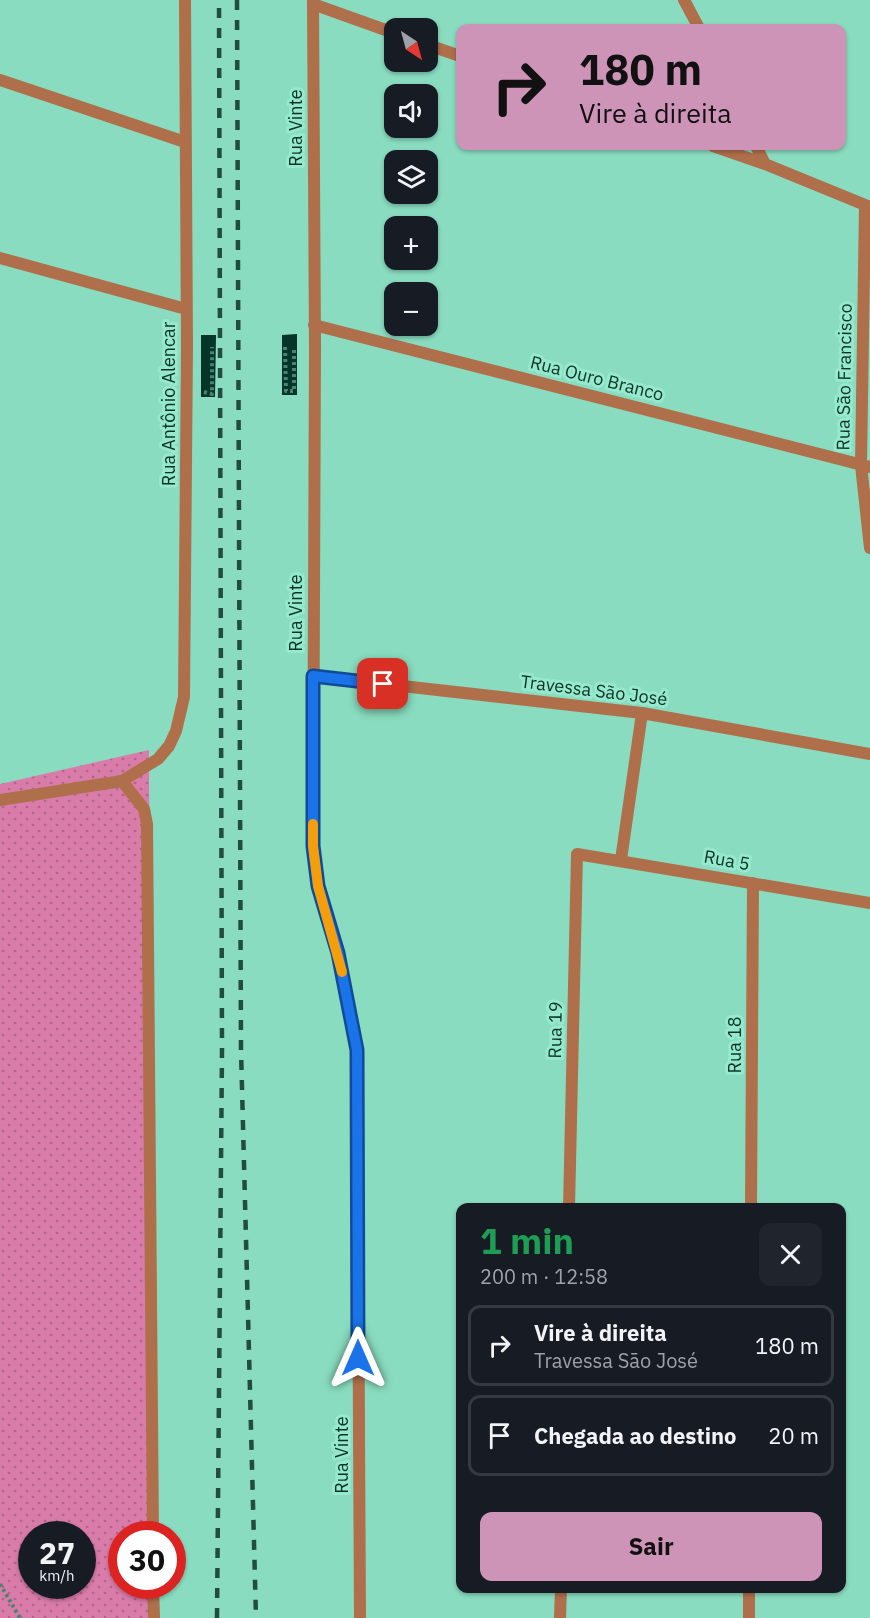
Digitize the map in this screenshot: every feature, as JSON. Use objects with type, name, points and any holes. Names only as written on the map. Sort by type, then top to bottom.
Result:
[{"type":"street","name":"Rua Antônio Alencar","points":[[122,781],[158,759],[169,746],[176,731],[184,697],[185,0]]},
{"type":"street","points":[[684,0],[697,24]]},
{"type":"street","points":[[313,2],[384,29]]},
{"type":"street","name":"Rua Vinte","points":[[313,2],[315,325],[313,846],[318,886],[338,953],[357,1050],[360,1618]]},
{"type":"street","points":[[438,48],[456,55]]},
{"type":"street","points":[[0,80],[185,142]]},
{"type":"street","points":[[725,150],[868,206]]},
{"type":"street","points":[[758,150],[765,164]]},
{"type":"street","name":"Rua São Francisco","points":[[868,206],[865,466],[870,548]]},
{"type":"street","points":[[0,258],[186,309]]},
{"type":"street","name":"Rua Ouro Branco","points":[[315,325],[865,466]]},
{"type":"street","name":"Travessa São José","points":[[313,676],[642,713],[870,754]]},
{"type":"street","points":[[621,860],[642,713]]},
{"type":"street","points":[[0,800],[122,781],[144,809],[148,831],[153,1521]]},
{"type":"street","name":"Rua 5","points":[[577,854],[870,903]]},
{"type":"street","name":"Rua 19","points":[[569,1203],[577,854]]},
{"type":"street","name":"Rua 18","points":[[751,1203],[753,883]]},
{"type":"street","points":[[560,1618],[561,1593]]},
{"type":"street","points":[[749,1593],[749,1618]]},
{"type":"street","points":[[153,1599],[154,1618]]},
{"type":"path","points":[[284,347],[294,347],[294,391],[286,391],[284,347]]},
{"type":"path","points":[[0,1584],[20,1618]]},
{"type":"shaded area","points":[[149,750],[151,1521],[108,1521],[108,1599],[151,1599],[151,1618],[0,1618],[0,784]]},
{"type":"building","points":[[297,334],[297,395],[282,395],[282,335]]},
{"type":"building","points":[[201,335],[216,335],[215,397],[201,397]]},
{"type":"railway","points":[[217,1618],[222,1050],[219,0]]},
{"type":"railway","points":[[237,0],[241,1050],[256,1618]]},
{"type":"slow traffic","points":[[313,824],[318,886],[342,972]]},
{"type":"route","points":[[358,1358],[357,1050],[338,953],[318,886],[313,846],[313,676],[383,684]]}]
